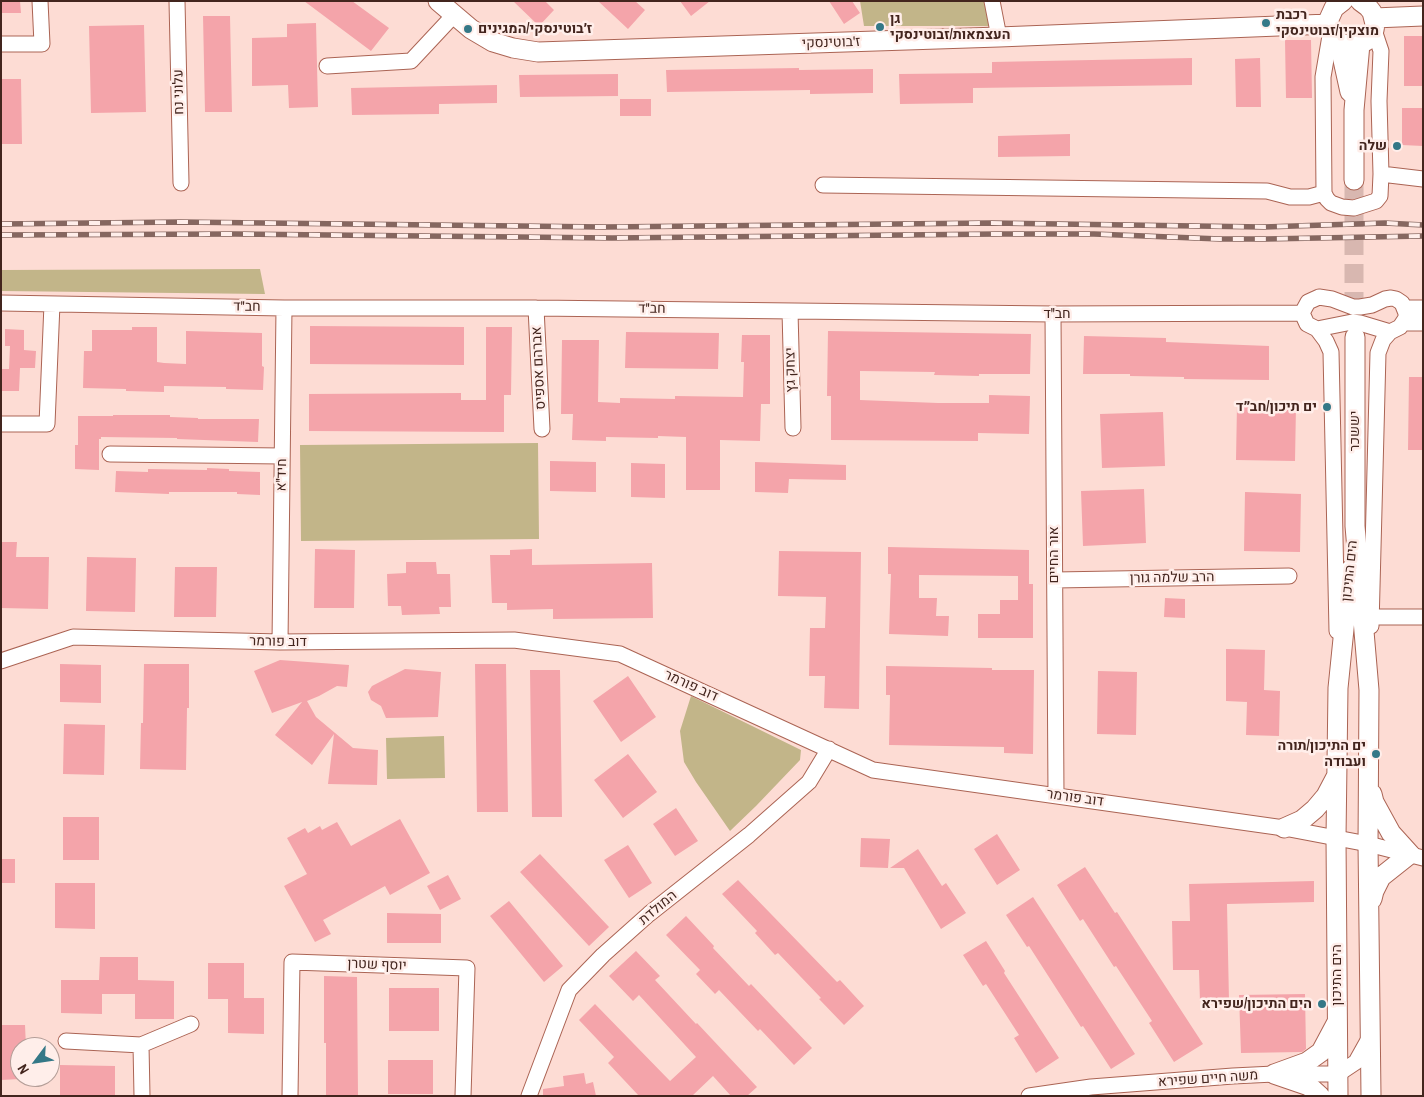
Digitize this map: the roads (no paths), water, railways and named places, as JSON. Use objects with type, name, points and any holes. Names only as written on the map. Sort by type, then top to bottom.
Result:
[{"type":"street","points":[[1,44],[42,44],[40,1]]},
{"type":"street","name":"עלוני נח","points":[[177,1],[181,183]]},
{"type":"street","name":"ז'בוטינסקי","points":[[438,1],[471,29],[493,42],[513,48],[538,52],[999,37],[1333,32],[1346,45],[1360,44]]},
{"type":"street","points":[[992,1],[999,37]]},
{"type":"street","points":[[1343,1],[1334,8],[1329,19],[1354,110]]},
{"type":"street","points":[[1333,32],[1323,77],[1324,193],[1332,203],[1342,207],[1354,208],[1366,205],[1380,196],[1379,101],[1381,51],[1369,11]]},
{"type":"street","points":[[1369,11],[1423,16]]},
{"type":"street","points":[[1354,180],[1354,110],[1360,44],[1370,36],[1369,11]]},
{"type":"street","points":[[327,66],[410,61],[454,15]]},
{"type":"street","points":[[1381,174],[1423,179]]},
{"type":"street","points":[[823,185],[1267,192],[1290,197],[1309,197],[1324,193]]},
{"type":"street","points":[[1338,688],[1331,352],[1326,341],[1317,329],[1307,324],[1302,313],[1308,302],[1319,298],[1332,299],[1353,307],[1372,305],[1391,298],[1400,301],[1404,315],[1400,328],[1390,332],[1383,340],[1378,353],[1369,690]]},
{"type":"street","name":"חב\"ד","points":[[1,303],[284,308],[536,308],[1053,314],[1302,313]]},
{"type":"street","points":[[1,424],[48,424],[52,304]]},
{"type":"street","name":"חיד\"א","points":[[280,642],[284,308]]},
{"type":"street","name":"אברהם אספיס","points":[[536,308],[542,429]]},
{"type":"street","points":[[1404,315],[1423,308]]},
{"type":"street","name":"יצחק גץ","points":[[790,311],[793,428]]},
{"type":"street","name":"אור החיים","points":[[1053,314],[1056,795]]},
{"type":"street","points":[[1404,315],[1423,323]]},
{"type":"street","points":[[1317,329],[1346,323],[1360,323],[1390,332]]},
{"type":"street","name":"יששכר","points":[[1354,337],[1355,526]]},
{"type":"street","points":[[110,454],[282,456]]},
{"type":"street","name":"הים התיכון","points":[[1338,1096],[1336,838],[1338,688],[1355,526]]},
{"type":"street","name":"הים התיכון","points":[[1355,526],[1369,690],[1368,844],[1371,1096]]},
{"type":"street","name":"הרב שלמה גורן","points":[[1054,580],[1289,576]]},
{"type":"street","points":[[1371,617],[1423,617]]},
{"type":"street","name":"דוב פורמר","points":[[1,661],[73,636],[280,642],[514,640],[620,654],[873,770],[1284,828],[1368,844],[1416,856]]},
{"type":"street","name":"המולדת","points":[[529,1096],[569,990],[603,955],[649,914],[750,835],[808,782],[829,749]]},
{"type":"street","points":[[1369,770],[1374,802],[1381,816],[1391,833],[1416,856],[1381,877],[1374,891],[1369,914]]},
{"type":"street","points":[[1284,828],[1302,820],[1316,809],[1337,776]]},
{"type":"street","name":"יוסף שטרן","points":[[290,1096],[292,962],[467,968],[463,1096]]},
{"type":"street","points":[[1274,1074],[1307,1062],[1321,1052],[1338,1021]]},
{"type":"street","points":[[66,1041],[141,1045],[191,1024]]},
{"type":"street","points":[[1338,1074],[1356,1062],[1370,1037]]},
{"type":"street","points":[[141,1045],[142,1096]]},
{"type":"street","points":[[1274,1074],[1309,1086],[1320,1096]]},
{"type":"street","name":"משה חיים שפירא","points":[[1029,1096],[1091,1087],[1274,1074],[1338,1074]]},
{"type":"tunnel","points":[[1354,180],[1354,324]]},
{"type":"railway","points":[[1,224],[180,222],[604,227],[991,223],[1264,227],[1385,223],[1423,225]]},
{"type":"railway","points":[[1,235],[235,234],[612,238],[1094,234],[1220,239],[1423,236]]},
{"type":"place","name":"רכבת מוצקין/זבוטינסקי","points":[[1266,23]]},
{"type":"place","name":"גן העצמאות/זבוטינסקי","points":[[880,27]]},
{"type":"place","name":"ז׳בוטינסקי/המגינים","points":[[468,29]]},
{"type":"place","name":"שלה","points":[[1397,146]]},
{"type":"place","name":"ים תיכון/חב״ד","points":[[1327,407]]},
{"type":"place","name":"ים התיכון/תורה ועבודה","points":[[1376,754]]},
{"type":"place","name":"הים התיכון/שפירא","points":[[1322,1004]]}]
